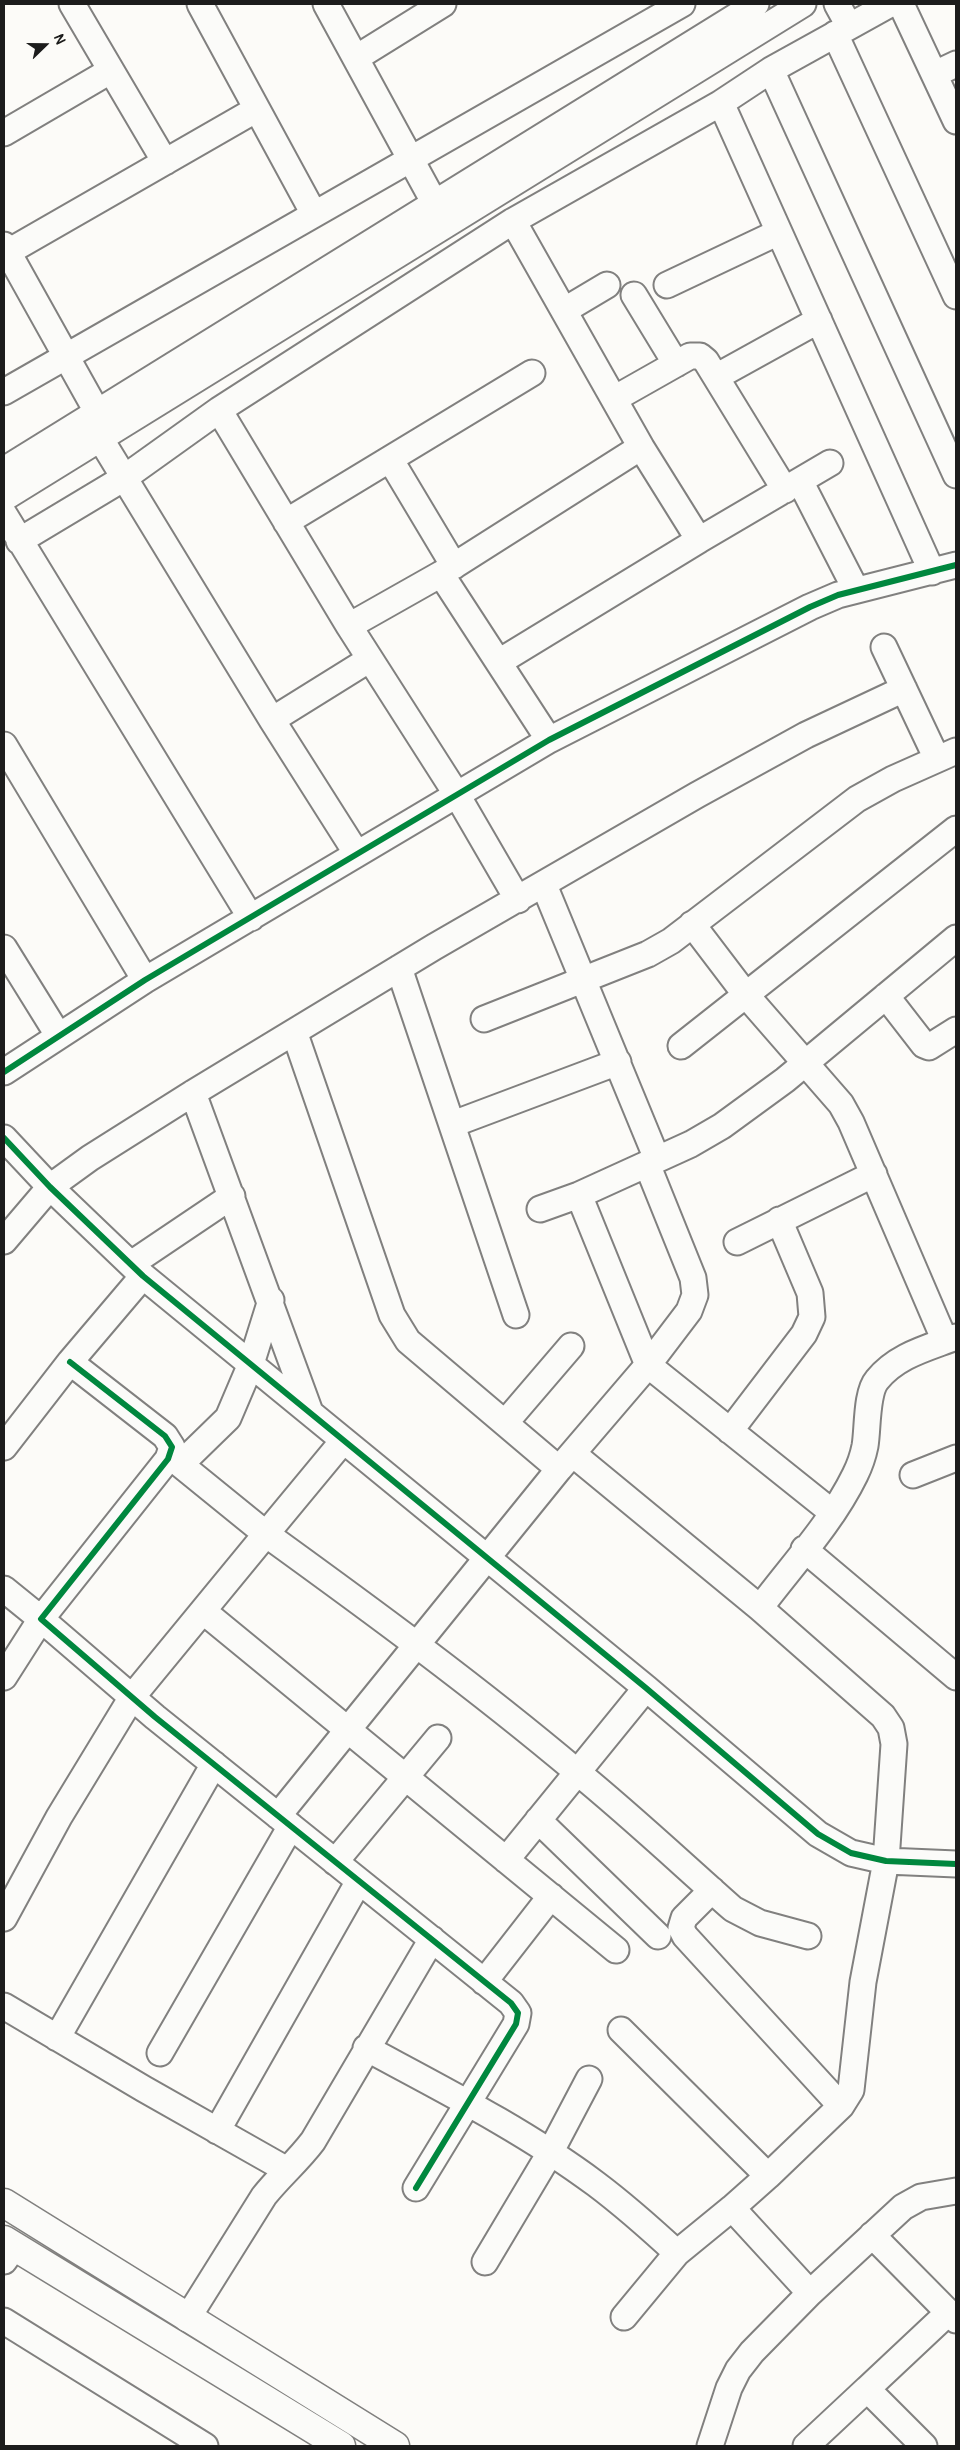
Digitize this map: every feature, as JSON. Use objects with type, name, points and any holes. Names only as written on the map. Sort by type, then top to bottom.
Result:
[{"type":"main road","points":[[4,2203],[187,2319],[395,2446]]},
{"type":"main road","points":[[7,2249],[340,2446]]},
{"type":"street","points":[[72,4],[110,72],[165,162]]},
{"type":"street","points":[[200,4],[314,214]]},
{"type":"street","points":[[326,4],[434,202]]},
{"type":"street","points":[[356,58],[443,4]]},
{"type":"street","points":[[4,498],[348,285],[661,77],[684,49],[756,4]]},
{"type":"street","points":[[4,470],[434,202],[661,77],[803,4]]},
{"type":"street","points":[[838,4],[842,30],[956,294]]},
{"type":"street","points":[[19,541],[124,478],[212,415],[513,221],[721,103],[771,70],[890,4]]},
{"type":"street","points":[[901,4],[946,69],[956,121]]},
{"type":"street","points":[[4,392],[411,160],[668,8],[684,49]]},
{"type":"street","points":[[771,70],[956,475]]},
{"type":"street","points":[[4,133],[110,72]]},
{"type":"street","points":[[4,1072],[145,980],[549,740],[810,607],[856,590],[948,572],[819,320],[721,103]]},
{"type":"street","points":[[257,109],[165,162],[6,248],[96,411],[104,435],[124,478],[272,720],[357,854]]},
{"type":"street","points":[[513,221],[641,447],[699,540]]},
{"type":"street","points":[[667,285],[779,232]]},
{"type":"street","points":[[335,263],[348,285]]},
{"type":"street","points":[[565,310],[607,285]]},
{"type":"street","points":[[634,295],[676,364]]},
{"type":"street","points":[[716,377],[819,320]]},
{"type":"street","points":[[614,399],[690,356],[700,356],[706,360],[716,377],[793,485],[856,590]]},
{"type":"street","points":[[286,522],[532,373]]},
{"type":"street","points":[[184,386],[212,415],[286,522],[456,795],[518,900]]},
{"type":"street","points":[[349,626],[448,570],[641,447]]},
{"type":"street","points":[[390,459],[499,662],[549,740]]},
{"type":"street","points":[[499,662],[699,540],[830,463]]},
{"type":"street","points":[[4,514],[251,918]]},
{"type":"street","points":[[484,1019],[584,981],[648,954],[692,924],[857,799],[893,779],[946,755],[904,689],[884,647]]},
{"type":"street","points":[[272,720],[370,659]]},
{"type":"street","points":[[4,1241],[50,1187],[90,1158],[194,1093],[294,1034],[399,968],[806,735],[904,689]]},
{"type":"street","points":[[4,745],[145,980]]},
{"type":"street","points":[[681,1046],[956,829]]},
{"type":"street","points":[[160,2053],[284,1821],[348,1729],[486,1558],[648,1365],[689,1311],[695,1295],[693,1278],[618,1062],[544,885]]},
{"type":"street","points":[[692,924],[746,995],[841,1104],[950,1339],[914,1352],[890,1366],[875,1382],[869,1407],[864,1448],[855,1474],[833,1513],[760,1608]]},
{"type":"street","points":[[540,1209],[579,1195],[691,1144],[722,1126],[805,1064],[956,938]]},
{"type":"street","points":[[4,948],[58,1035]]},
{"type":"street","points":[[399,968],[516,1315]]},
{"type":"street","points":[[886,996],[924,1045],[930,1048],[956,1030]]},
{"type":"street","points":[[294,1034],[392,1315],[408,1341],[505,1423],[566,1461],[760,1608],[883,1716],[891,1728],[894,1744],[886,1861],[863,1982],[854,2074],[850,2090],[841,2106],[768,2176],[677,2253],[624,2317]]},
{"type":"street","points":[[453,1124],[618,1062]]},
{"type":"street","points":[[194,1093],[310,1412]]},
{"type":"street","points":[[4,1138],[50,1187],[137,1270],[646,1688],[818,1834],[851,1853],[886,1861],[956,1864]]},
{"type":"street","points":[[737,1242],[874,1174]]},
{"type":"street","points":[[579,1195],[648,1365],[833,1513]]},
{"type":"street","points":[[4,1446],[70,1362],[137,1270],[232,1196]]},
{"type":"street","points":[[730,1431],[804,1334],[812,1317],[810,1293],[780,1220]]},
{"type":"street","points":[[270,1300],[250,1364],[228,1418],[186,1460],[266,1534],[416,1643],[577,1771],[712,1890],[747,1918],[808,1936]]},
{"type":"street","points":[[505,1423],[571,1346]]},
{"type":"street","points":[[4,1677],[41,1619],[168,1459],[172,1447],[165,1436],[70,1362]]},
{"type":"street","points":[[4,1918],[59,1817],[132,1697],[343,1441]]},
{"type":"street","points":[[913,1475],[956,1458]]},
{"type":"street","points":[[804,1550],[956,1677]]},
{"type":"street","points":[[4,1589],[214,1764],[511,2003],[518,2013],[516,2024],[416,2188]]},
{"type":"street","points":[[204,1611],[616,1950]]},
{"type":"street","points":[[506,1860],[646,1688]]},
{"type":"street","points":[[336,1862],[438,1738]]},
{"type":"street","points":[[57,2038],[214,1764]]},
{"type":"street","points":[[538,1820],[658,1936]]},
{"type":"street","points":[[217,2131],[359,1881]]},
{"type":"street","points":[[712,1890],[684,1918],[681,1928],[684,1936],[841,2106]]},
{"type":"street","points":[[484,1982],[551,1896]]},
{"type":"street","points":[[187,2319],[264,2196],[299,2159],[313,2141],[366,2048],[432,1940]]},
{"type":"street","points":[[4,2006],[287,2170]]},
{"type":"street","points":[[621,2030],[768,2176]]},
{"type":"street","points":[[366,2048],[467,2103],[550,2153],[595,2184],[677,2253]]},
{"type":"street","points":[[485,2262],[550,2153],[589,2079]]},
{"type":"street","points":[[710,2446],[729,2388],[738,2370],[752,2352],[810,2293],[903,2207],[920,2197],[956,2191]]},
{"type":"street","points":[[732,2208],[810,2293]]},
{"type":"street","points":[[806,2446],[866,2389],[952,2316],[872,2235]]},
{"type":"street","points":[[4,2321],[205,2446]]},
{"type":"street","points":[[866,2389],[924,2446]]},
{"type":"cycle path","points":[[4,1072],[145,980],[549,740],[810,607],[838,595],[956,565]]},
{"type":"cycle path","points":[[4,1138],[50,1187],[143,1276],[646,1688],[818,1834],[851,1853],[886,1861],[956,1864]]},
{"type":"cycle path","points":[[70,1362],[165,1436],[172,1447],[168,1459],[41,1619],[155,1717],[511,2003],[518,2013],[516,2024],[416,2188]]}]
